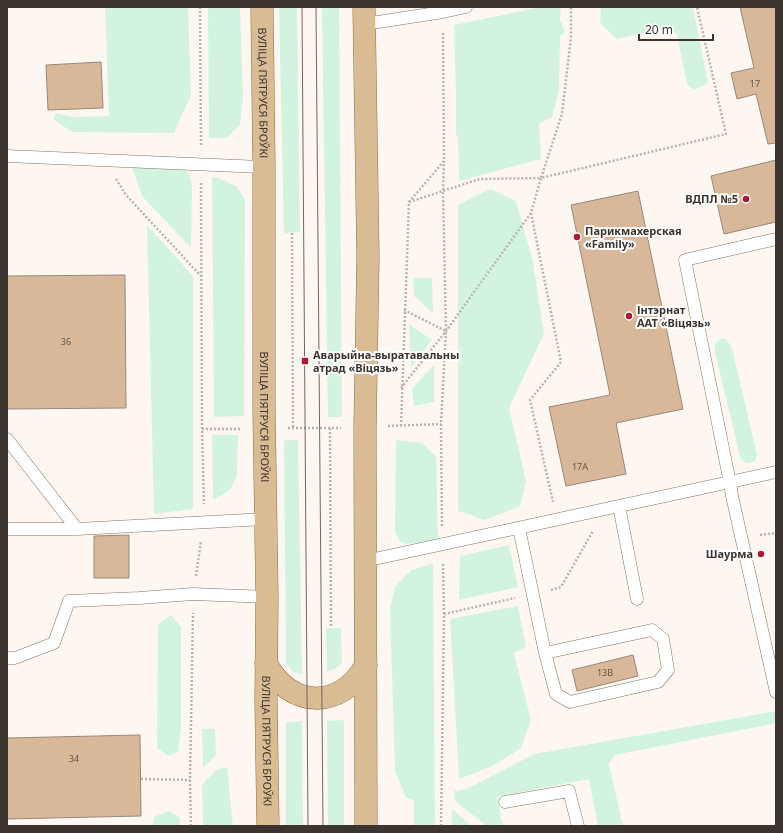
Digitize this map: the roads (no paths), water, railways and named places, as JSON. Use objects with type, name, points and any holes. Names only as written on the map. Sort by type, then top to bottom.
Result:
[{"type":"main road","name":"ВУЛІЦА ПЯТРУСЯ БРОЎКІ","points":[[262,7],[264,167],[264,519],[267,597],[266,663],[268,826]]},
{"type":"main road","points":[[364,16],[368,257],[364,427],[366,826]]},
{"type":"main road","points":[[266,663],[272,674],[285,688],[303,696],[315,698],[328,697],[351,686],[360,676],[366,665]]},
{"type":"lane","points":[[364,16],[443,12],[466,7]]},
{"type":"lane","points":[[7,156],[264,167]]},
{"type":"lane","points":[[776,239],[685,260],[732,496],[776,692]]},
{"type":"lane","points":[[8,441],[77,529]]},
{"type":"lane","points":[[365,561],[776,472]]},
{"type":"lane","points":[[619,506],[637,598]]},
{"type":"lane","points":[[7,529],[77,529],[264,519]]},
{"type":"lane","points":[[519,528],[545,653],[556,694],[570,702],[658,682],[668,670],[663,639],[652,630],[545,653]]},
{"type":"lane","points":[[7,658],[15,658],[54,643],[69,601],[193,594],[267,597]]},
{"type":"lane","points":[[505,802],[569,791],[578,826]]},
{"type":"tram line","points":[[302,7],[308,826]]},
{"type":"tram line","points":[[316,7],[323,826]]},
{"type":"place","name":"ВДПЛ №5","points":[[746,199]]},
{"type":"place","name":"Парикмахерская «Family»","points":[[577,237]]},
{"type":"place","name":"Інтэрнат ААТ «Віцязь»","points":[[629,316]]},
{"type":"place","name":"Аварыйна-выратавальны атрад «Віцязь»","points":[[305,361]]},
{"type":"place","name":"Шаурма","points":[[761,554]]}]
